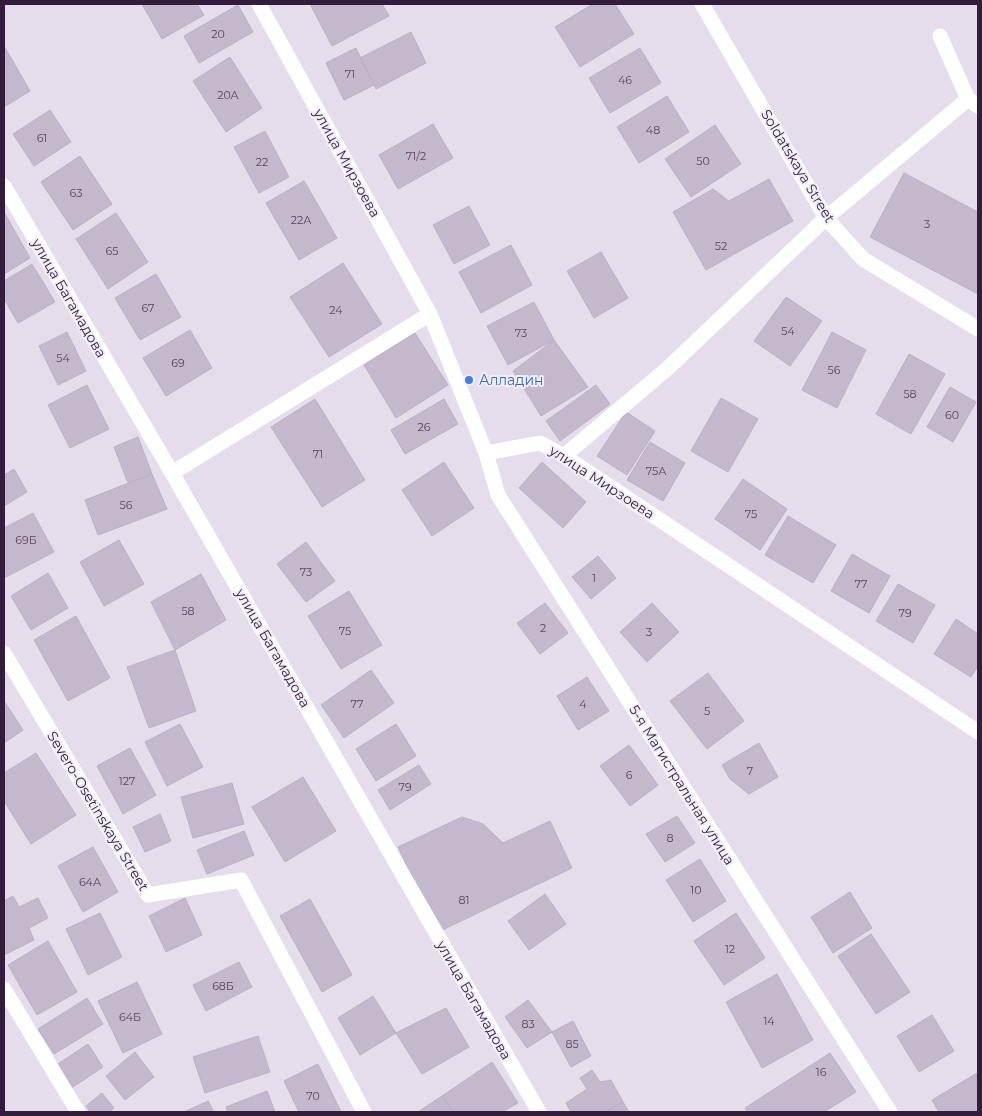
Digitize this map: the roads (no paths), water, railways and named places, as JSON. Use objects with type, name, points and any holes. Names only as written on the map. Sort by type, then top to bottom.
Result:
[{"type":"street","name":"улица Мирзоева","points":[[259,4],[430,314],[486,452],[540,443],[564,456],[978,732]]},
{"type":"street","name":"Soldatskaya Street","points":[[702,4],[826,218],[863,260],[978,329]]},
{"type":"street","points":[[564,456],[668,368],[826,218],[973,102],[940,36]]},
{"type":"street","name":"улица Багамадова","points":[[4,186],[172,473],[539,1112]]},
{"type":"street","points":[[172,473],[430,314]]},
{"type":"street","name":"5-я Магистральная улица","points":[[486,452],[498,495],[890,1112]]},
{"type":"street","name":"Severo-Osetinskaya Street","points":[[4,653],[148,895],[241,880],[364,1112]]},
{"type":"street","points":[[4,989],[78,1112]]},
{"type":"place","name":"Алладин","points":[[469,380]]}]
